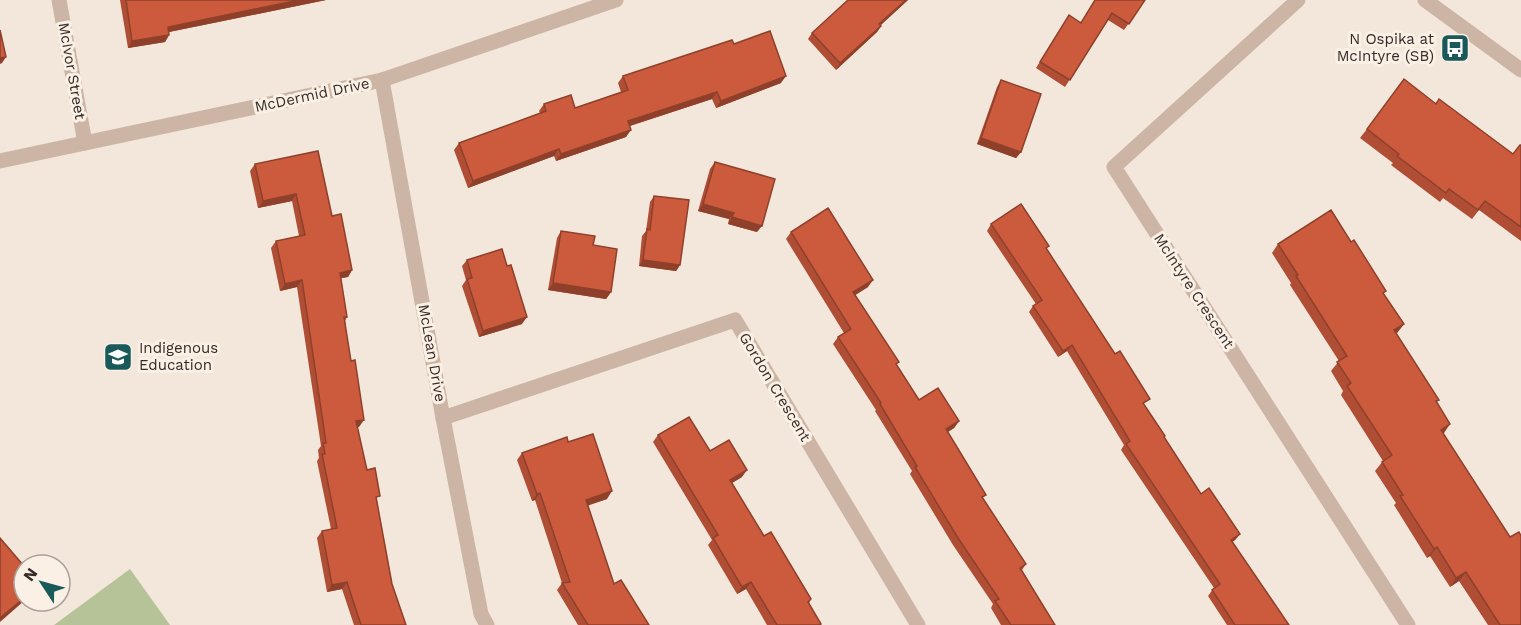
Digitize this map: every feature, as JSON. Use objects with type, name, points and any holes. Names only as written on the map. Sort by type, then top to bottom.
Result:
[{"type":"street","name":"McIvor Street","points":[[59,0],[85,143]]},
{"type":"street","name":"McDermid Drive","points":[[0,161],[382,80],[616,0]]},
{"type":"street","name":"McIntyre Crescent","points":[[1298,0],[1114,167],[1408,625]]},
{"type":"street","points":[[1425,0],[1521,70]]},
{"type":"street","name":"McLean Drive","points":[[382,80],[443,418],[481,614],[487,625]]},
{"type":"street","name":"Gordon Crescent","points":[[443,418],[735,320],[918,625]]},
{"type":"green space","points":[[130,569],[170,625],[54,625]]},
{"type":"building","points":[[126,0],[299,0],[168,27],[169,35],[132,41]]},
{"type":"building","points":[[848,0],[906,0],[840,63],[812,33]]},
{"type":"building","points":[[1095,0],[1145,0],[1129,24],[1112,13],[1070,80],[1040,62],[1069,15],[1081,23]]},
{"type":"building","points":[[0,30],[6,57],[0,58]]},
{"type":"building","points":[[770,31],[786,76],[721,101],[717,92],[628,121],[631,130],[561,154],[559,149],[473,181],[459,143],[546,111],[544,104],[571,95],[575,108],[628,90],[623,76],[732,40],[734,44]]},
{"type":"building","points":[[1404,79],[1436,104],[1439,99],[1513,154],[1521,145],[1521,227],[1485,201],[1478,210],[1449,189],[1446,193],[1397,156],[1399,154],[1367,129]]},
{"type":"building","points":[[1001,80],[1041,94],[1021,152],[981,138]]},
{"type":"building","points":[[318,151],[332,216],[341,214],[352,270],[340,273],[351,361],[355,360],[364,420],[356,421],[367,470],[375,468],[380,496],[376,497],[392,584],[406,625],[361,625],[347,582],[332,585],[322,531],[337,528],[322,454],[325,454],[323,443],[326,443],[302,280],[285,284],[276,241],[305,235],[296,194],[263,201],[255,164]]},
{"type":"building","points":[[715,162],[775,179],[762,226],[732,217],[734,213],[703,204]]},
{"type":"building","points":[[654,196],[689,200],[680,265],[643,260],[647,229],[650,230]]},
{"type":"building","points":[[1021,204],[1049,246],[1046,248],[1115,354],[1120,351],[1150,399],[1143,403],[1201,494],[1209,488],[1240,534],[1231,540],[1289,625],[1235,625],[1212,590],[1220,584],[1126,444],[1130,441],[1072,345],[1063,351],[1033,306],[1042,300],[991,224]]},
{"type":"building","points":[[828,208],[873,280],[853,292],[899,362],[896,364],[919,400],[938,388],[959,421],[946,429],[986,495],[982,497],[1026,564],[1020,568],[1055,625],[1011,625],[995,601],[999,599],[958,538],[915,467],[917,466],[881,403],[838,337],[851,329],[791,232]]},
{"type":"building","points":[[1331,210],[1351,242],[1354,240],[1386,291],[1383,293],[1404,324],[1394,330],[1439,400],[1436,401],[1450,424],[1441,430],[1510,537],[1519,532],[1521,536],[1521,625],[1500,625],[1466,572],[1456,578],[1437,547],[1434,549],[1400,496],[1403,495],[1382,462],[1392,455],[1347,386],[1351,383],[1337,362],[1347,356],[1278,244]]},
{"type":"building","points":[[561,231],[595,236],[593,245],[617,249],[611,292],[553,283]]},
{"type":"building","points":[[502,249],[507,266],[511,265],[527,317],[483,331],[467,279],[472,278],[467,260]]},
{"type":"building","points":[[689,417],[710,451],[729,440],[747,470],[730,480],[764,536],[771,532],[811,599],[808,602],[821,624],[777,625],[751,582],[742,587],[713,538],[718,535],[658,435]]},
{"type":"building","points":[[593,434],[612,491],[586,500],[614,584],[621,580],[649,625],[588,625],[562,583],[570,582],[540,493],[537,494],[522,453],[567,437],[568,442]]},
{"type":"building","points":[[0,538],[13,553],[12,608],[0,618]]},
{"type":"place","name":"N Ospika at McIntyre (SB)","points":[[1455,48]]},
{"type":"place","name":"Indigenous Education","points":[[118,357]]}]
